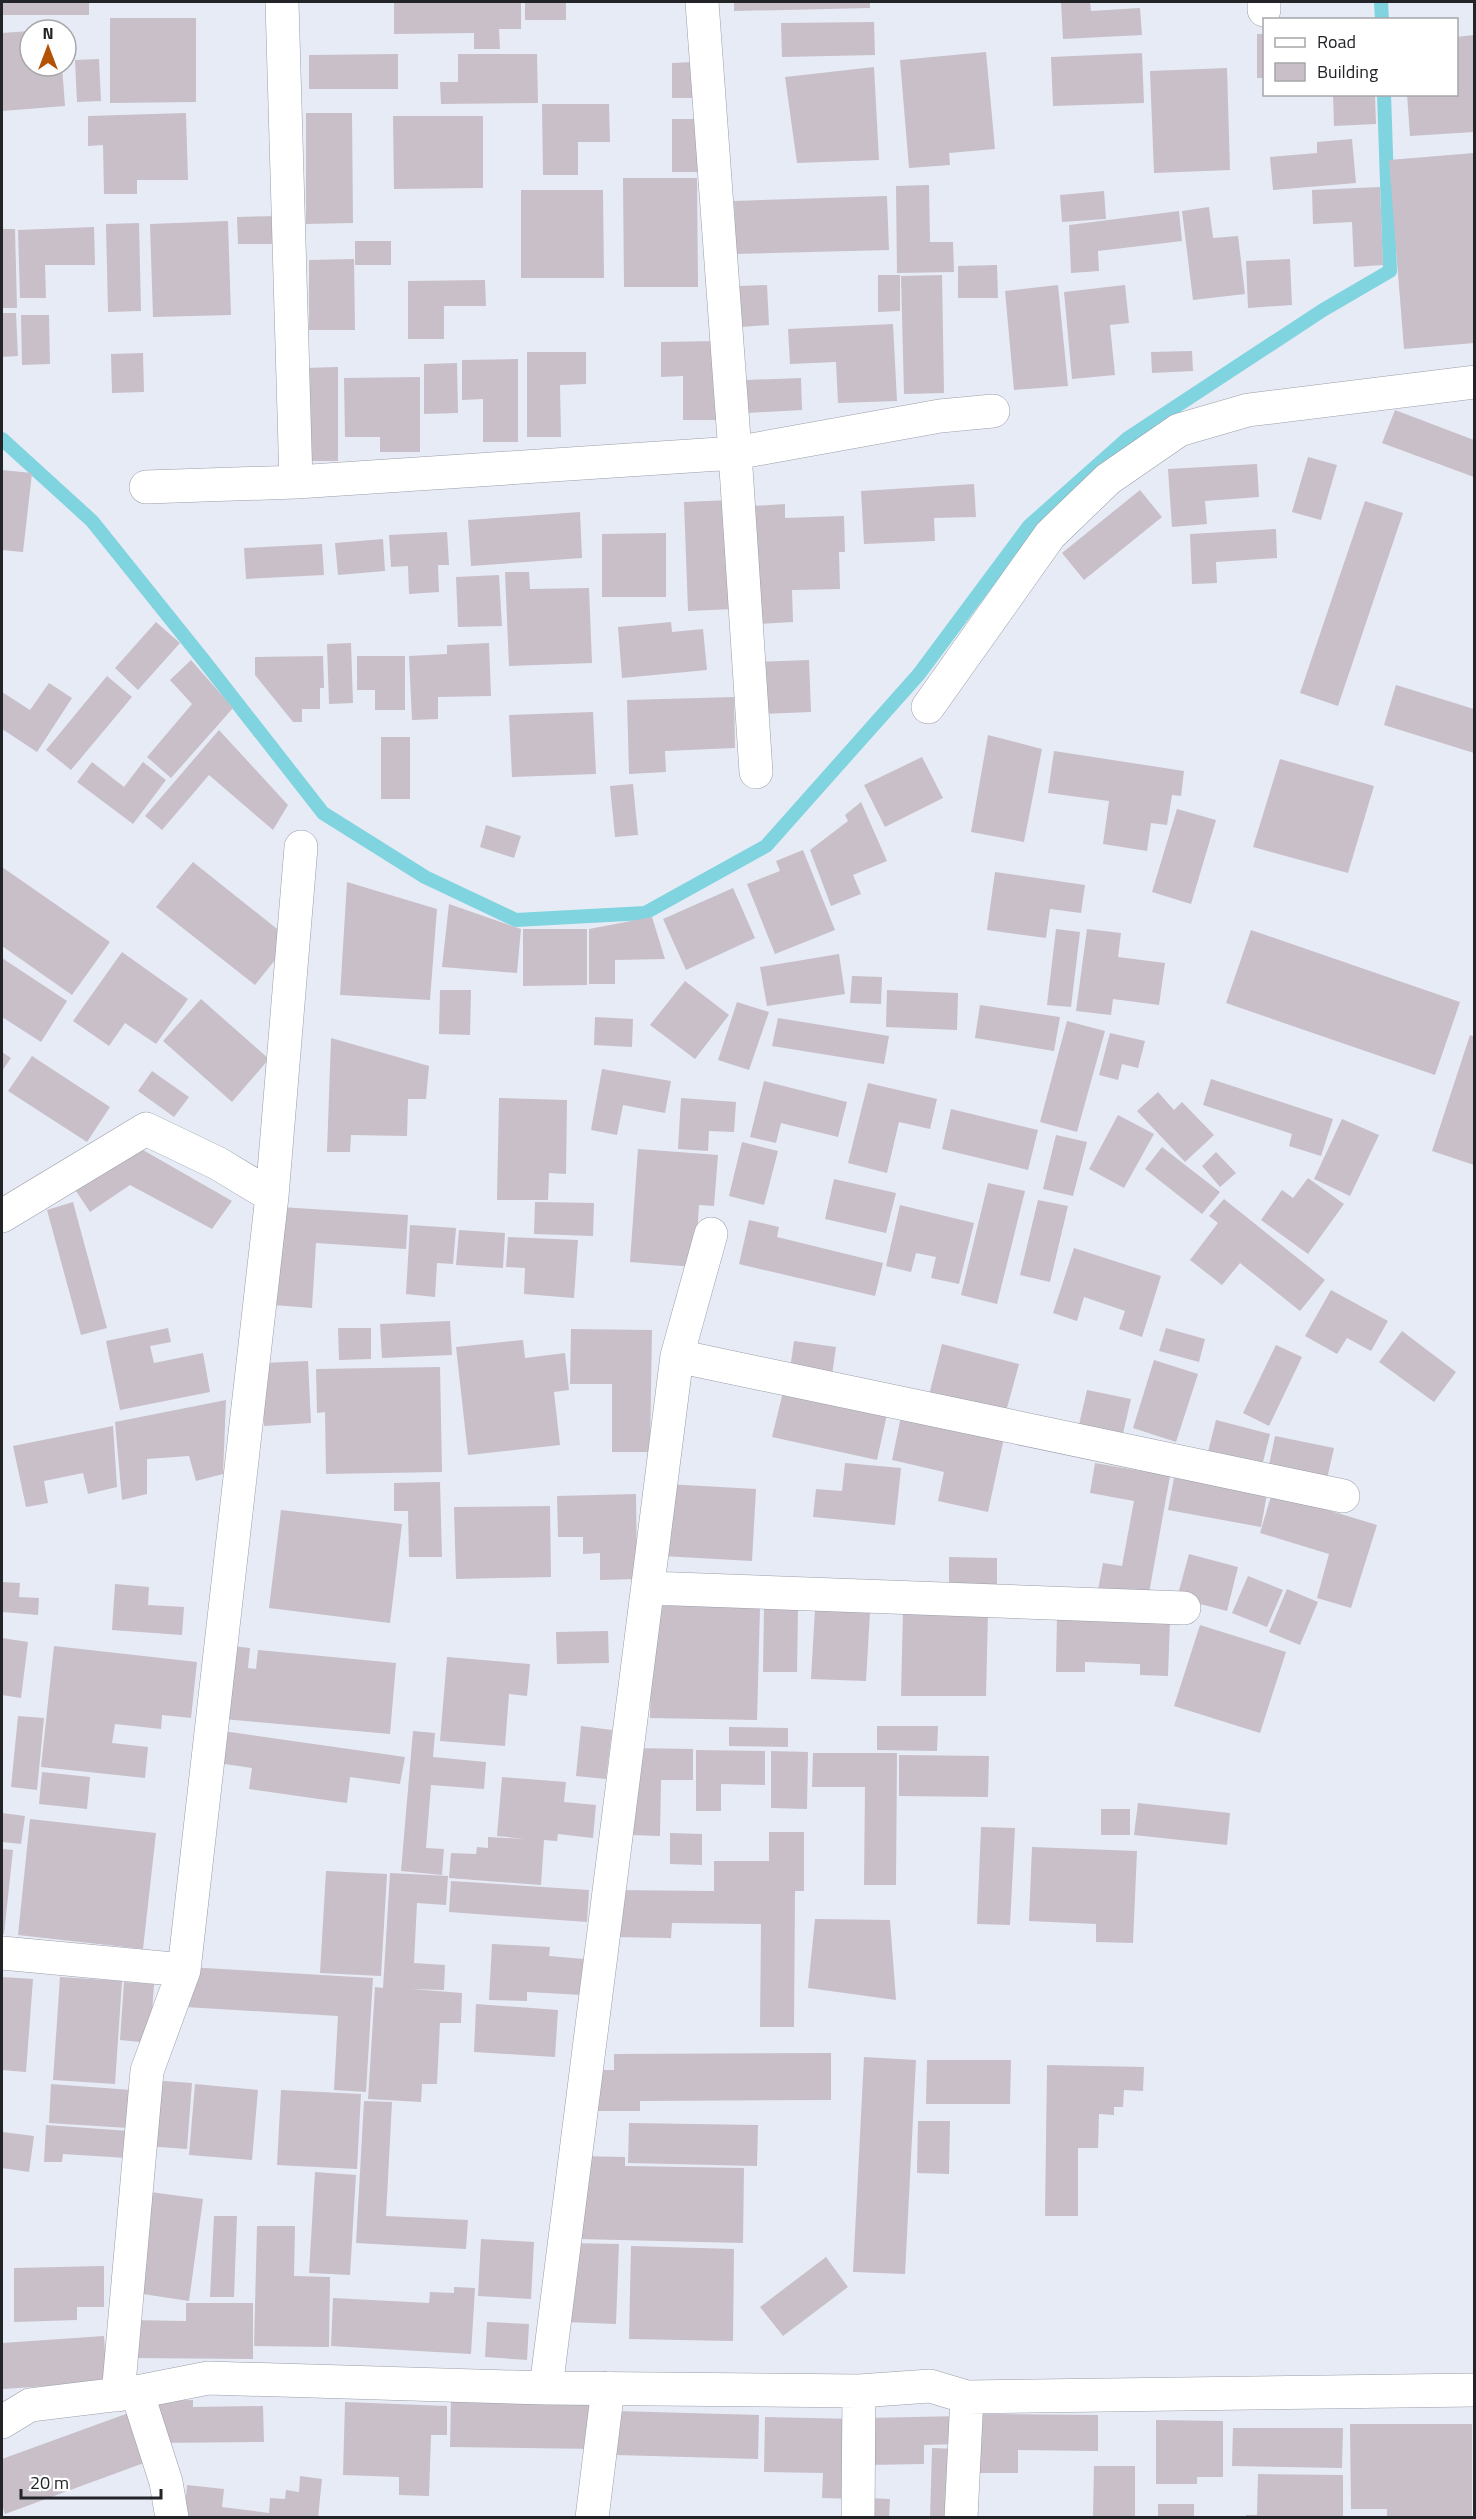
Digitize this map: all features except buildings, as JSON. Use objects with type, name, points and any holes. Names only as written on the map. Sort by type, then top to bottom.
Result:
[{"type":"street","points":[[282,2],[296,482]]},
{"type":"street","points":[[702,2],[756,772]]},
{"type":"street","points":[[928,706],[1050,535],[1108,479],[1179,430],[1248,410],[1474,382]]},
{"type":"street","points":[[146,488],[296,482],[735,453],[940,416],[993,411]]},
{"type":"street","points":[[172,2517],[166,2482],[127,2393],[147,2071],[184,1970],[272,1196],[301,847]]},
{"type":"street","points":[[2,1216],[146,1129],[217,1163],[272,1196]]},
{"type":"street","points":[[546,2388],[677,1356],[711,1234]]},
{"type":"street","points":[[677,1356],[1343,1496]]},
{"type":"street","points":[[649,1588],[1184,1608]]},
{"type":"street","points":[[2,1953],[184,1970]]},
{"type":"street","points":[[2,2422],[30,2405],[127,2393],[208,2378],[546,2388],[859,2391],[930,2386],[967,2397],[1474,2390]]},
{"type":"street","points":[[592,2517],[608,2388]]},
{"type":"street","points":[[858,2517],[859,2391]]},
{"type":"street","points":[[961,2517],[967,2397]]},
{"type":"waterway","points":[[1381,2],[1382,18]]},
{"type":"waterway","points":[[2,439],[92,521],[323,813],[425,877],[516,920],[645,913],[766,846],[919,674],[1029,526],[1128,438],[1323,310],[1390,271],[1384,96]]}]
